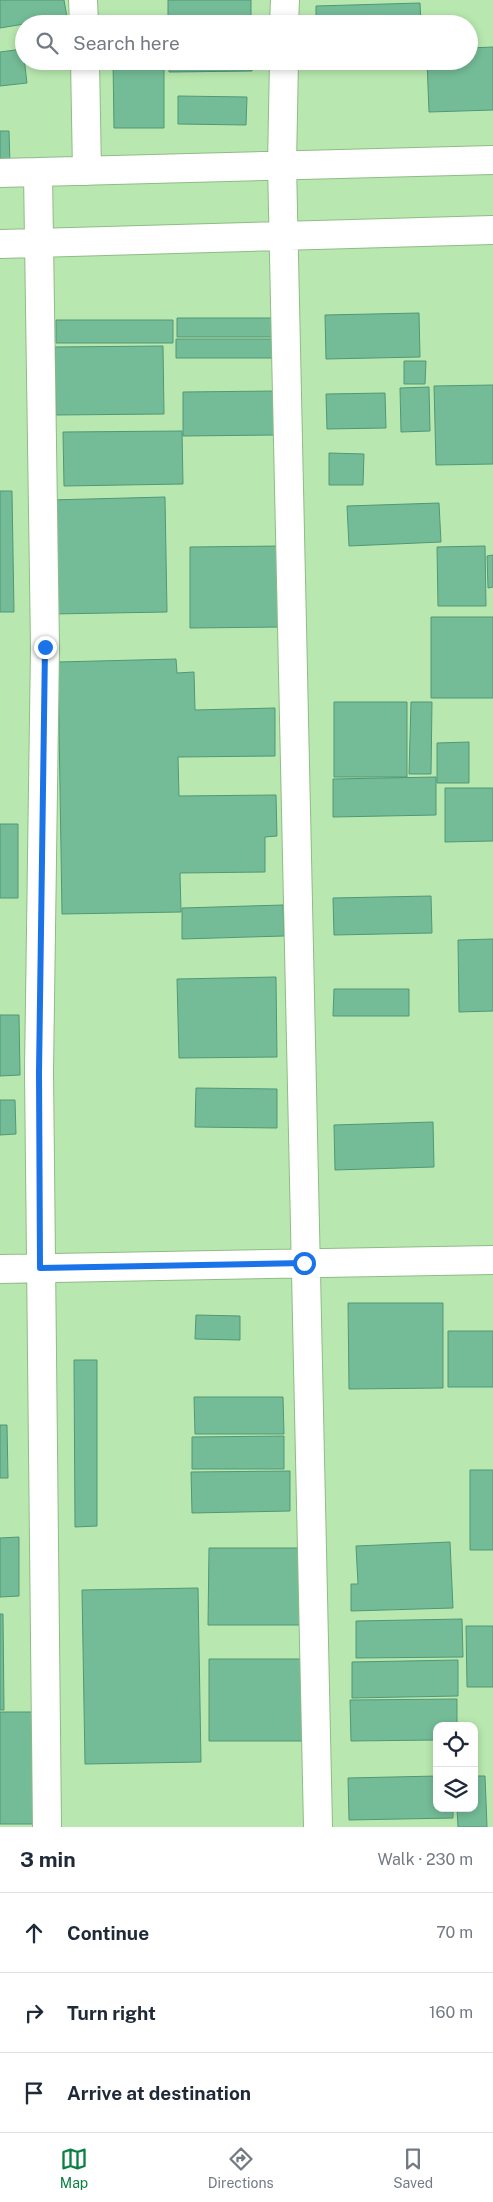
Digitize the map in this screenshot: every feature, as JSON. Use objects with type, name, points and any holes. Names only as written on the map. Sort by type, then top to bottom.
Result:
[{"type":"street","points":[[83,0],[84,15]]},
{"type":"street","points":[[284,15],[285,0]]},
{"type":"street","points":[[85,70],[87,171]]},
{"type":"street","points":[[284,70],[282,164],[303,1095],[304,1263],[318,1827]]},
{"type":"street","points":[[0,173],[282,164],[493,160]]},
{"type":"street","points":[[38,172],[45,647],[39,1072],[46,1827]]},
{"type":"street","points":[[0,244],[284,234],[493,230]]},
{"type":"street","points":[[0,1269],[493,1260]]},
{"type":"building","points":[[0,0],[64,0],[67,15],[15,15],[15,26],[0,28]]},
{"type":"building","points":[[168,0],[251,0],[251,15],[168,15]]},
{"type":"building","points":[[420,3],[421,15],[316,15],[316,6]]},
{"type":"building","points":[[493,47],[493,110],[429,112],[427,70],[478,70],[478,48]]},
{"type":"building","points":[[15,50],[15,70],[25,70],[27,83],[0,86],[0,52]]},
{"type":"building","points":[[113,70],[164,70],[164,128],[114,128]]},
{"type":"building","points":[[169,70],[252,70],[252,71],[169,72]]},
{"type":"building","points":[[178,96],[247,97],[246,125],[178,124]]},
{"type":"building","points":[[0,131],[9,131],[10,165],[0,165]]},
{"type":"building","points":[[419,313],[420,357],[326,359],[325,315]]},
{"type":"building","points":[[177,318],[280,318],[280,337],[177,337]]},
{"type":"building","points":[[56,320],[173,320],[173,343],[56,343]]},
{"type":"building","points":[[176,339],[279,339],[279,358],[176,358]]},
{"type":"building","points":[[163,346],[164,414],[56,415],[55,347]]},
{"type":"building","points":[[404,361],[426,361],[425,384],[404,384]]},
{"type":"building","points":[[493,385],[493,464],[436,465],[434,386]]},
{"type":"building","points":[[429,387],[430,431],[401,432],[400,388]]},
{"type":"building","points":[[276,391],[277,435],[183,436],[183,392]]},
{"type":"building","points":[[385,393],[386,428],[327,429],[326,394]]},
{"type":"building","points":[[182,431],[183,484],[64,486],[63,432]]},
{"type":"building","points":[[329,453],[364,454],[363,485],[329,485]]},
{"type":"building","points":[[0,491],[12,491],[14,612],[0,612]]},
{"type":"building","points":[[165,497],[167,612],[52,614],[50,500]]},
{"type":"building","points":[[439,503],[441,542],[349,546],[347,506]]},
{"type":"building","points":[[282,546],[282,627],[190,628],[190,547]]},
{"type":"building","points":[[485,546],[486,606],[438,606],[437,547]]},
{"type":"building","points":[[493,555],[493,587],[488,588],[487,556]]},
{"type":"building","points":[[431,617],[493,617],[493,698],[431,698]]},
{"type":"building","points":[[176,659],[177,673],[194,672],[195,710],[275,708],[275,756],[178,757],[179,796],[276,795],[277,836],[265,837],[265,872],[180,873],[181,912],[62,914],[58,662]]},
{"type":"building","points":[[334,702],[407,702],[407,777],[334,777]]},
{"type":"building","points":[[411,702],[432,702],[431,774],[409,774]]},
{"type":"building","points":[[469,742],[469,783],[437,783],[437,743]]},
{"type":"building","points":[[436,777],[436,815],[333,817],[333,779]]},
{"type":"building","points":[[445,788],[493,788],[493,841],[445,842]]},
{"type":"building","points":[[0,824],[18,824],[18,898],[0,898]]},
{"type":"building","points":[[431,896],[432,933],[334,935],[333,898]]},
{"type":"building","points":[[283,905],[284,936],[182,939],[182,908]]},
{"type":"building","points":[[493,939],[493,1011],[459,1012],[458,940]]},
{"type":"building","points":[[276,977],[277,1057],[179,1058],[177,979]]},
{"type":"building","points":[[334,989],[409,989],[409,1016],[333,1016]]},
{"type":"building","points":[[0,1015],[19,1015],[20,1075],[0,1076]]},
{"type":"building","points":[[196,1088],[277,1089],[277,1128],[195,1127]]},
{"type":"building","points":[[0,1100],[15,1100],[16,1134],[0,1135]]},
{"type":"building","points":[[433,1122],[434,1167],[335,1170],[334,1125]]},
{"type":"building","points":[[348,1303],[443,1303],[443,1388],[349,1389]]},
{"type":"building","points":[[196,1315],[240,1316],[240,1340],[195,1339]]},
{"type":"building","points":[[448,1331],[493,1331],[493,1387],[448,1387]]},
{"type":"building","points":[[74,1360],[97,1360],[97,1526],[75,1527]]},
{"type":"building","points":[[194,1397],[283,1397],[284,1434],[195,1434]]},
{"type":"building","points":[[0,1425],[7,1425],[8,1478],[0,1478]]},
{"type":"building","points":[[284,1436],[284,1469],[192,1469],[192,1437]]},
{"type":"building","points":[[470,1470],[493,1470],[493,1550],[470,1550]]},
{"type":"building","points":[[290,1471],[290,1511],[192,1513],[191,1472]]},
{"type":"building","points":[[19,1537],[19,1596],[0,1597],[0,1538]]},
{"type":"building","points":[[450,1542],[453,1608],[351,1611],[351,1584],[358,1584],[356,1546]]},
{"type":"building","points":[[209,1548],[304,1548],[303,1625],[208,1625]]},
{"type":"building","points":[[198,1588],[201,1762],[85,1764],[82,1590]]},
{"type":"building","points":[[0,1614],[3,1614],[4,1710],[0,1710]]},
{"type":"building","points":[[462,1619],[463,1657],[356,1658],[356,1621]]},
{"type":"building","points":[[466,1626],[493,1626],[493,1687],[467,1687]]},
{"type":"building","points":[[209,1659],[307,1659],[308,1741],[209,1741]]},
{"type":"building","points":[[458,1660],[458,1696],[352,1698],[352,1662]]},
{"type":"building","points":[[457,1699],[457,1722],[433,1722],[433,1740],[351,1741],[350,1700]]},
{"type":"building","points":[[0,1712],[37,1712],[37,1824],[0,1824]]},
{"type":"building","points":[[433,1776],[433,1812],[453,1812],[453,1818],[349,1820],[348,1778]]},
{"type":"building","points":[[478,1776],[485,1776],[487,1827],[458,1827],[457,1812],[478,1812]]},
{"type":"route","points":[[45,647],[39,1072],[40,1268],[304,1263]]}]
